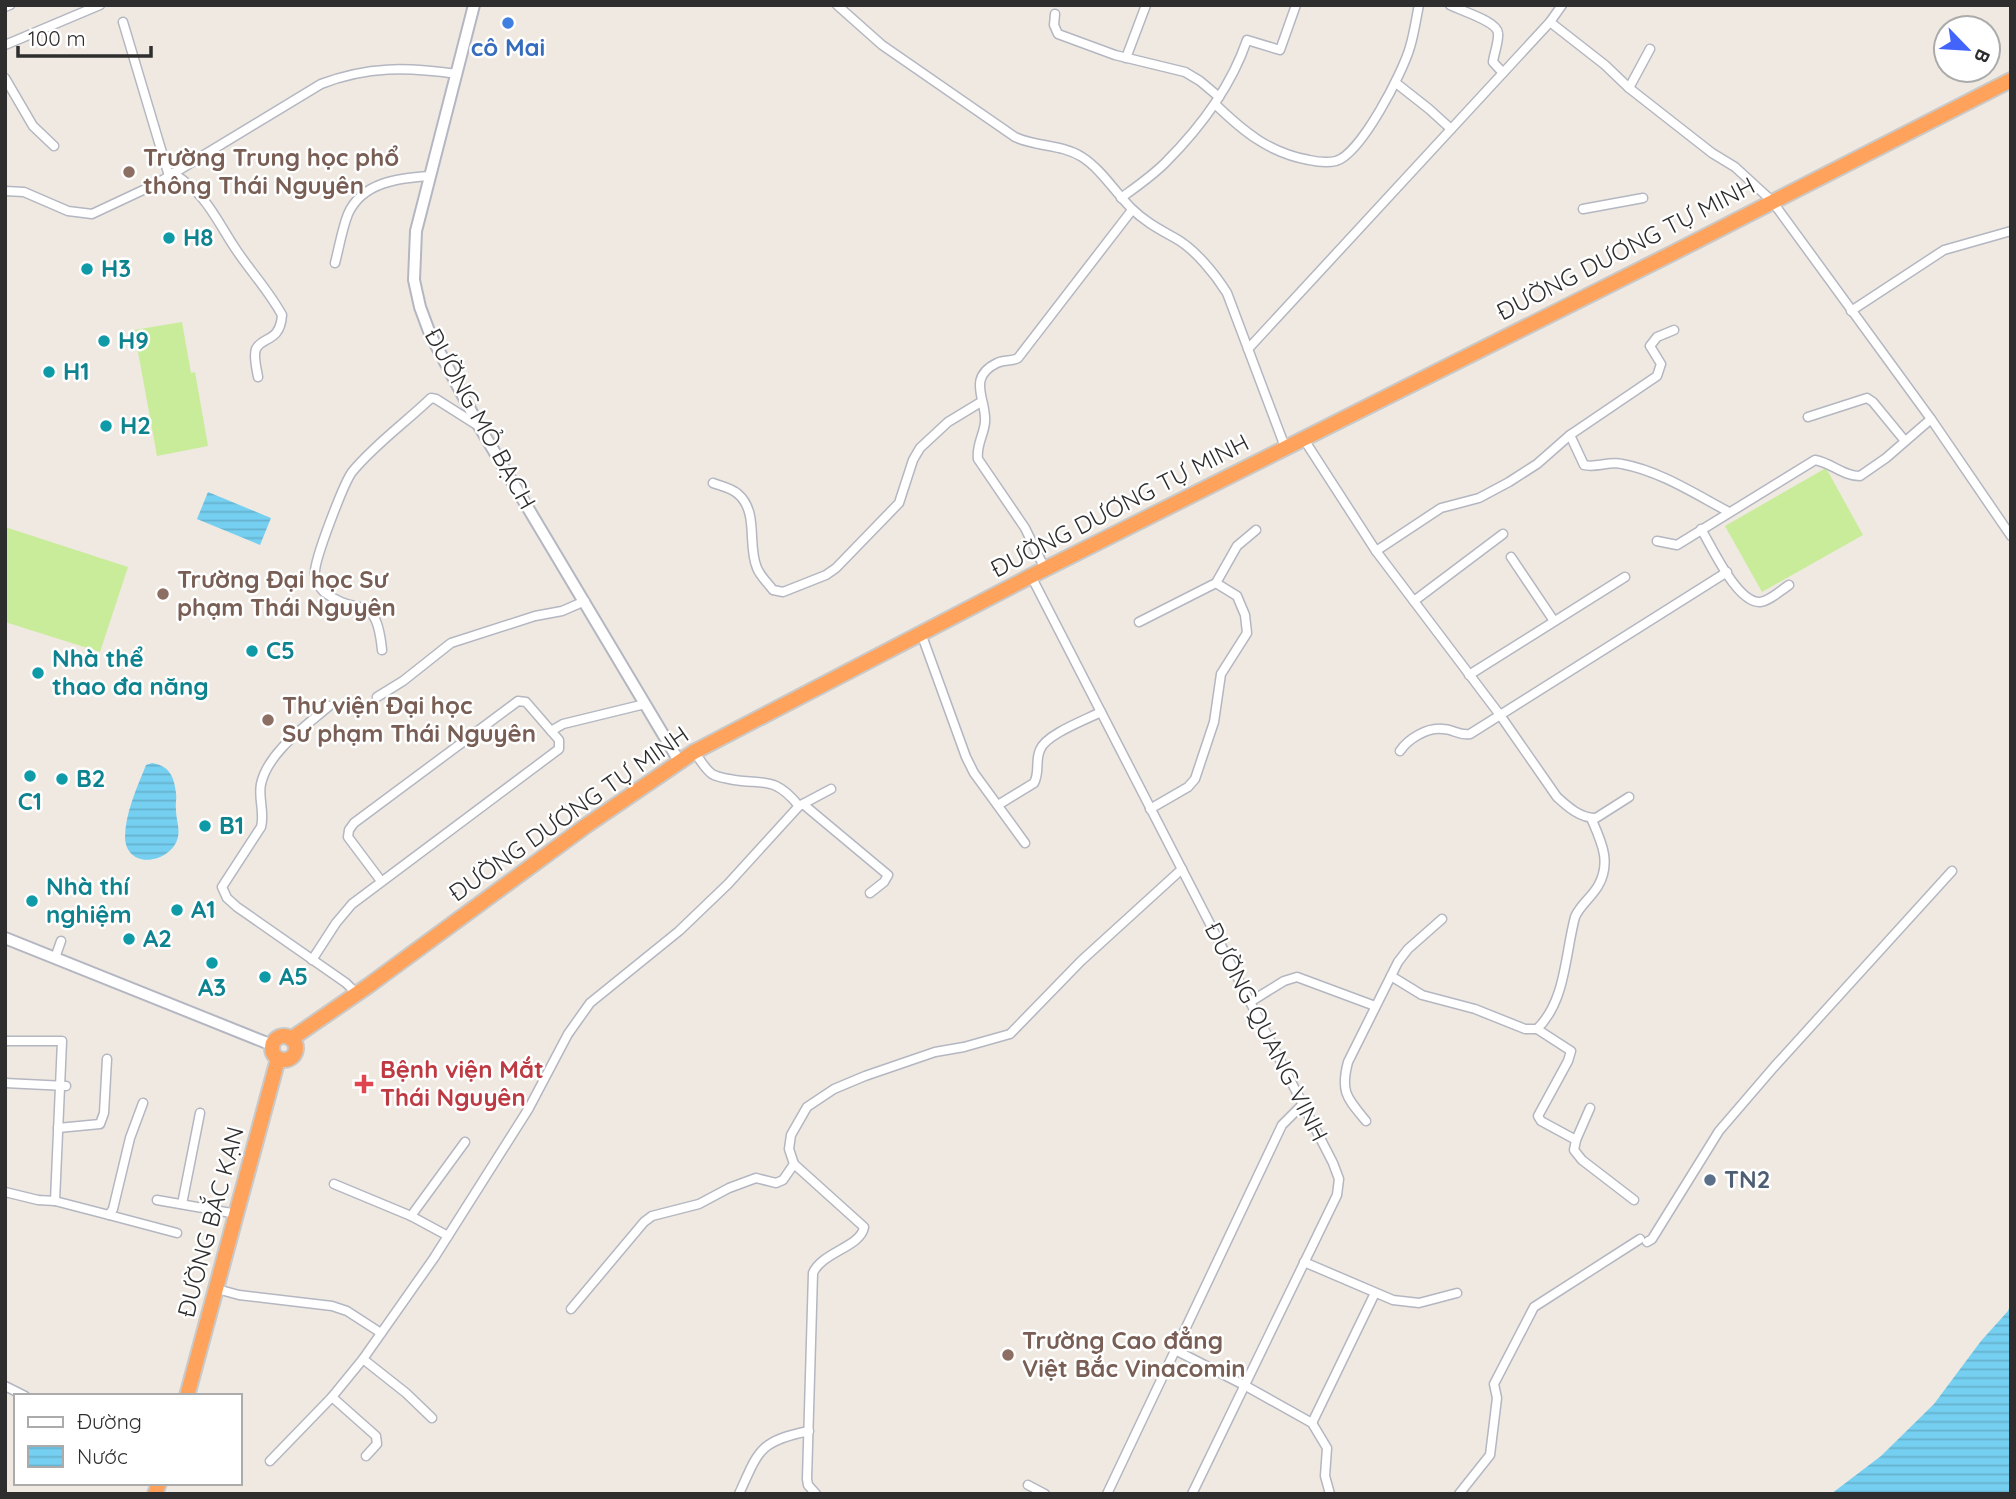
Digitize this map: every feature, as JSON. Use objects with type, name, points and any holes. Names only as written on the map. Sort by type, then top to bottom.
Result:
[{"type":"highway","name":"ĐƯỜNG DƯƠNG TỰ MINH","points":[[291,1039],[694,752],[1031,576],[2011,80]]},
{"type":"highway","name":"ĐƯỜNG BẮC KẠN","points":[[188,1394],[237,1214],[275,1052],[289,1059],[293,1055],[295,1044],[291,1039]]},
{"type":"street","points":[[5,45],[100,5]]},
{"type":"street","name":"ĐƯỜNG MỎ BẠCH","points":[[474,5],[416,231],[414,280],[420,307],[430,334],[479,426],[679,761]]},
{"type":"street","points":[[837,5],[882,45],[1015,137],[1073,152],[1084,158],[1132,210],[1190,249],[1221,282],[1227,293],[1285,447]]},
{"type":"street","points":[[1126,58],[1146,5]]},
{"type":"street","points":[[1121,198],[1164,164],[1217,101],[1247,40],[1280,50],[1296,5]]},
{"type":"street","points":[[1055,15],[1054,25],[1058,34],[1126,58],[1185,72],[1200,81],[1241,130],[1273,150],[1294,158],[1335,162],[1345,157],[1355,146],[1396,83],[1410,48],[1419,5]]},
{"type":"street","points":[[1450,5],[1485,20],[1496,28],[1498,33],[1493,62],[1503,73]]},
{"type":"street","points":[[1248,349],[1550,22],[1562,5]]},
{"type":"street","points":[[123,22],[171,174],[188,183],[206,200],[234,248],[282,315],[279,329],[254,352],[258,377]]},
{"type":"street","points":[[1550,22],[1605,65],[1629,89],[1712,153],[1735,167],[1772,201],[1931,419],[2011,536]]},
{"type":"street","points":[[1629,89],[1650,49]]},
{"type":"street","points":[[5,191],[24,192],[68,211],[92,214],[171,174],[297,96],[347,74],[382,68],[457,74]]},
{"type":"street","points":[[5,78],[33,126],[54,146]]},
{"type":"street","points":[[1396,83],[1429,108],[1451,130]]},
{"type":"street","points":[[335,263],[348,214],[361,196],[370,188],[386,183],[430,176]]},
{"type":"street","points":[[1583,209],[1643,198]]},
{"type":"street","points":[[1045,569],[1025,528],[978,459],[977,451],[985,417],[979,391],[980,383],[988,370],[999,362],[1015,361],[1018,358],[1132,210]]},
{"type":"street","points":[[1851,310],[1944,250],[2011,231]]},
{"type":"street","points":[[1376,551],[1441,508],[1479,498],[1509,482],[1537,464],[1570,435],[1657,376],[1661,364],[1650,346],[1657,337],[1674,330]]},
{"type":"street","points":[[382,650],[380,626],[375,616],[366,609],[325,592],[317,584],[314,571],[349,475],[431,398],[436,398],[479,426]]},
{"type":"street","points":[[1808,417],[1867,398],[1905,441]]},
{"type":"street","points":[[713,483],[734,491],[746,503],[758,569],[773,590],[783,592],[826,575],[843,562],[899,503],[913,460],[920,448],[948,422],[981,402]]},
{"type":"street","points":[[1657,541],[1677,545],[1815,460],[1825,461],[1848,474],[1860,476],[1931,419]]},
{"type":"street","points":[[1570,435],[1584,465],[1589,467],[1612,462],[1644,469],[1729,512]]},
{"type":"street","points":[[1303,438],[1376,551],[1500,715],[1557,797],[1569,808],[1591,818],[1596,818],[1629,797]]},
{"type":"street","points":[[1702,529],[1744,596],[1758,602],[1764,601],[1789,585]]},
{"type":"street","points":[[1139,622],[1216,583],[1237,546],[1256,530]]},
{"type":"street","points":[[1414,601],[1503,534]]},
{"type":"street","points":[[1511,557],[1555,621]]},
{"type":"street","points":[[1400,751],[1406,742],[1440,728],[1463,735],[1470,734],[1727,572]]},
{"type":"street","name":"ĐƯỜNG QUANG VINH","points":[[1031,576],[1339,1179],[1337,1195],[1192,1494]]},
{"type":"street","points":[[1469,675],[1625,577]]},
{"type":"street","points":[[1150,809],[1188,787],[1195,779],[1214,722],[1221,674],[1247,633],[1245,615],[1237,596],[1216,583]]},
{"type":"street","points":[[377,696],[403,681],[451,643],[535,616],[562,611],[585,601]]},
{"type":"street","points":[[922,633],[965,757],[1025,843]]},
{"type":"street","points":[[312,960],[345,912],[382,881],[559,749],[559,740],[526,702],[518,701],[354,823],[348,837],[382,881]]},
{"type":"street","points":[[551,731],[563,724],[645,704]]},
{"type":"street","points":[[329,706],[286,743],[269,766],[261,784],[261,827],[222,887],[227,898],[357,994]]},
{"type":"street","points":[[998,805],[1034,783],[1037,777],[1038,755],[1045,741],[1101,712]]},
{"type":"street","points":[[694,752],[713,774],[732,780],[765,781],[786,790],[888,874],[870,893]]},
{"type":"street","points":[[270,1461],[363,1359],[448,1236],[529,1108],[568,1034],[590,1003],[679,931],[801,805],[831,789]]},
{"type":"street","points":[[1537,1029],[1558,998],[1578,909],[1598,886],[1602,877],[1605,850],[1591,818]]},
{"type":"street","points":[[816,1494],[808,1485],[807,1479],[813,1273],[822,1260],[860,1236],[864,1227],[794,1164],[789,1149],[791,1135],[807,1107],[834,1089],[865,1076],[935,1052],[1010,1034],[1081,961],[1181,869]]},
{"type":"street","points":[[1460,1494],[1490,1455],[1497,1398],[1494,1384],[1531,1311],[1643,1240],[1652,1239],[1719,1131],[1952,871]]},
{"type":"street","points":[[1367,1121],[1348,1100],[1344,1090],[1343,1079],[1348,1062],[1375,1006],[1408,949],[1442,919]]},
{"type":"street","points":[[5,938],[275,1052]]},
{"type":"street","points":[[55,958],[61,941]]},
{"type":"street","points":[[1391,976],[1422,995],[1475,1009],[1525,1029],[1537,1029],[1571,1051],[1569,1061],[1538,1116],[1541,1121],[1576,1140]]},
{"type":"street","points":[[1250,1002],[1284,981],[1297,977],[1375,1006]]},
{"type":"street","points":[[5,1041],[62,1041],[63,1085],[55,1201]]},
{"type":"street","points":[[58,1128],[100,1124],[104,1113],[107,1059]]},
{"type":"street","points":[[5,1083],[63,1085]]},
{"type":"street","points":[[109,1215],[113,1209],[130,1138],[143,1103]]},
{"type":"street","points":[[1107,1494],[1282,1125],[1303,1104]]},
{"type":"street","points":[[1590,1108],[1574,1150],[1634,1200]]},
{"type":"street","points":[[182,1204],[200,1113]]},
{"type":"street","points":[[411,1216],[465,1142]]},
{"type":"street","points":[[571,1309],[652,1216],[699,1204],[729,1188],[756,1178],[776,1183],[783,1180],[794,1164]]},
{"type":"street","points":[[334,1184],[411,1216],[448,1236]]},
{"type":"street","points":[[5,1192],[55,1201],[177,1233]]},
{"type":"street","points":[[157,1199],[237,1214]]},
{"type":"street","points":[[1304,1262],[1393,1300],[1419,1303],[1457,1293]]},
{"type":"street","points":[[217,1289],[239,1295],[332,1306],[347,1311],[381,1333]]},
{"type":"street","points":[[1312,1423],[1375,1293]]},
{"type":"street","points":[[1175,1350],[1312,1423],[1327,1448],[1325,1476],[1330,1494]]},
{"type":"street","points":[[363,1359],[406,1393],[432,1419]]},
{"type":"street","points":[[5,1386],[21,1394]]},
{"type":"street","points":[[332,1396],[376,1436],[377,1444],[366,1456]]},
{"type":"street","points":[[738,1494],[758,1453],[766,1445],[785,1436],[809,1430]]},
{"type":"street","points":[[1028,1485],[1045,1494]]},
{"type":"green space","points":[[182,322],[191,373],[195,372],[208,446],[157,456],[134,330]]},
{"type":"green space","points":[[1826,468],[1863,535],[1762,592],[1725,526]]},
{"type":"green space","points":[[5,527],[128,567],[100,652],[5,622]]},
{"type":"water","points":[[208,492],[271,518],[260,545],[197,519]]},
{"type":"water","points":[[152,763],[163,767],[172,777],[176,795],[178,837],[167,853],[150,860],[133,855],[125,838],[132,801],[146,765]]},
{"type":"water","points":[[2011,1303],[2011,1494],[1831,1494],[1881,1456],[1934,1404],[1981,1341],[2008,1311]]},
{"type":"place","name":"cô Mai","points":[[508,23]]},
{"type":"place","name":"Trường Trung học phổ thông Thái Nguyên","points":[[129,172]]},
{"type":"place","name":"H8","points":[[169,238]]},
{"type":"place","name":"H3","points":[[87,269]]},
{"type":"place","name":"H9","points":[[104,341]]},
{"type":"place","name":"H1","points":[[49,372]]},
{"type":"place","name":"H2","points":[[106,426]]},
{"type":"place","name":"Trường Đại học Sư phạm Thái Nguyên","points":[[163,594]]},
{"type":"place","name":"C5","points":[[252,651]]},
{"type":"place","name":"Nhà thể thao đa năng","points":[[38,673]]},
{"type":"place","name":"Thư viện Đại học Sư phạm Thái Nguyên","points":[[268,720]]},
{"type":"place","name":"C1","points":[[30,776]]},
{"type":"place","name":"B2","points":[[62,779]]},
{"type":"place","name":"B1","points":[[205,826]]},
{"type":"place","name":"Nhà thí nghiệm","points":[[32,901]]},
{"type":"place","name":"A1","points":[[177,910]]},
{"type":"place","name":"A2","points":[[129,939]]},
{"type":"place","name":"A3","points":[[212,963]]},
{"type":"place","name":"A5","points":[[265,977]]},
{"type":"place","name":"Bệnh viện Mắt Thái Nguyên","points":[[364,1084]]},
{"type":"place","name":"TN2","points":[[1710,1180]]},
{"type":"place","name":"Trường Cao đẳng Việt Bắc Vinacomin","points":[[1008,1355]]}]
